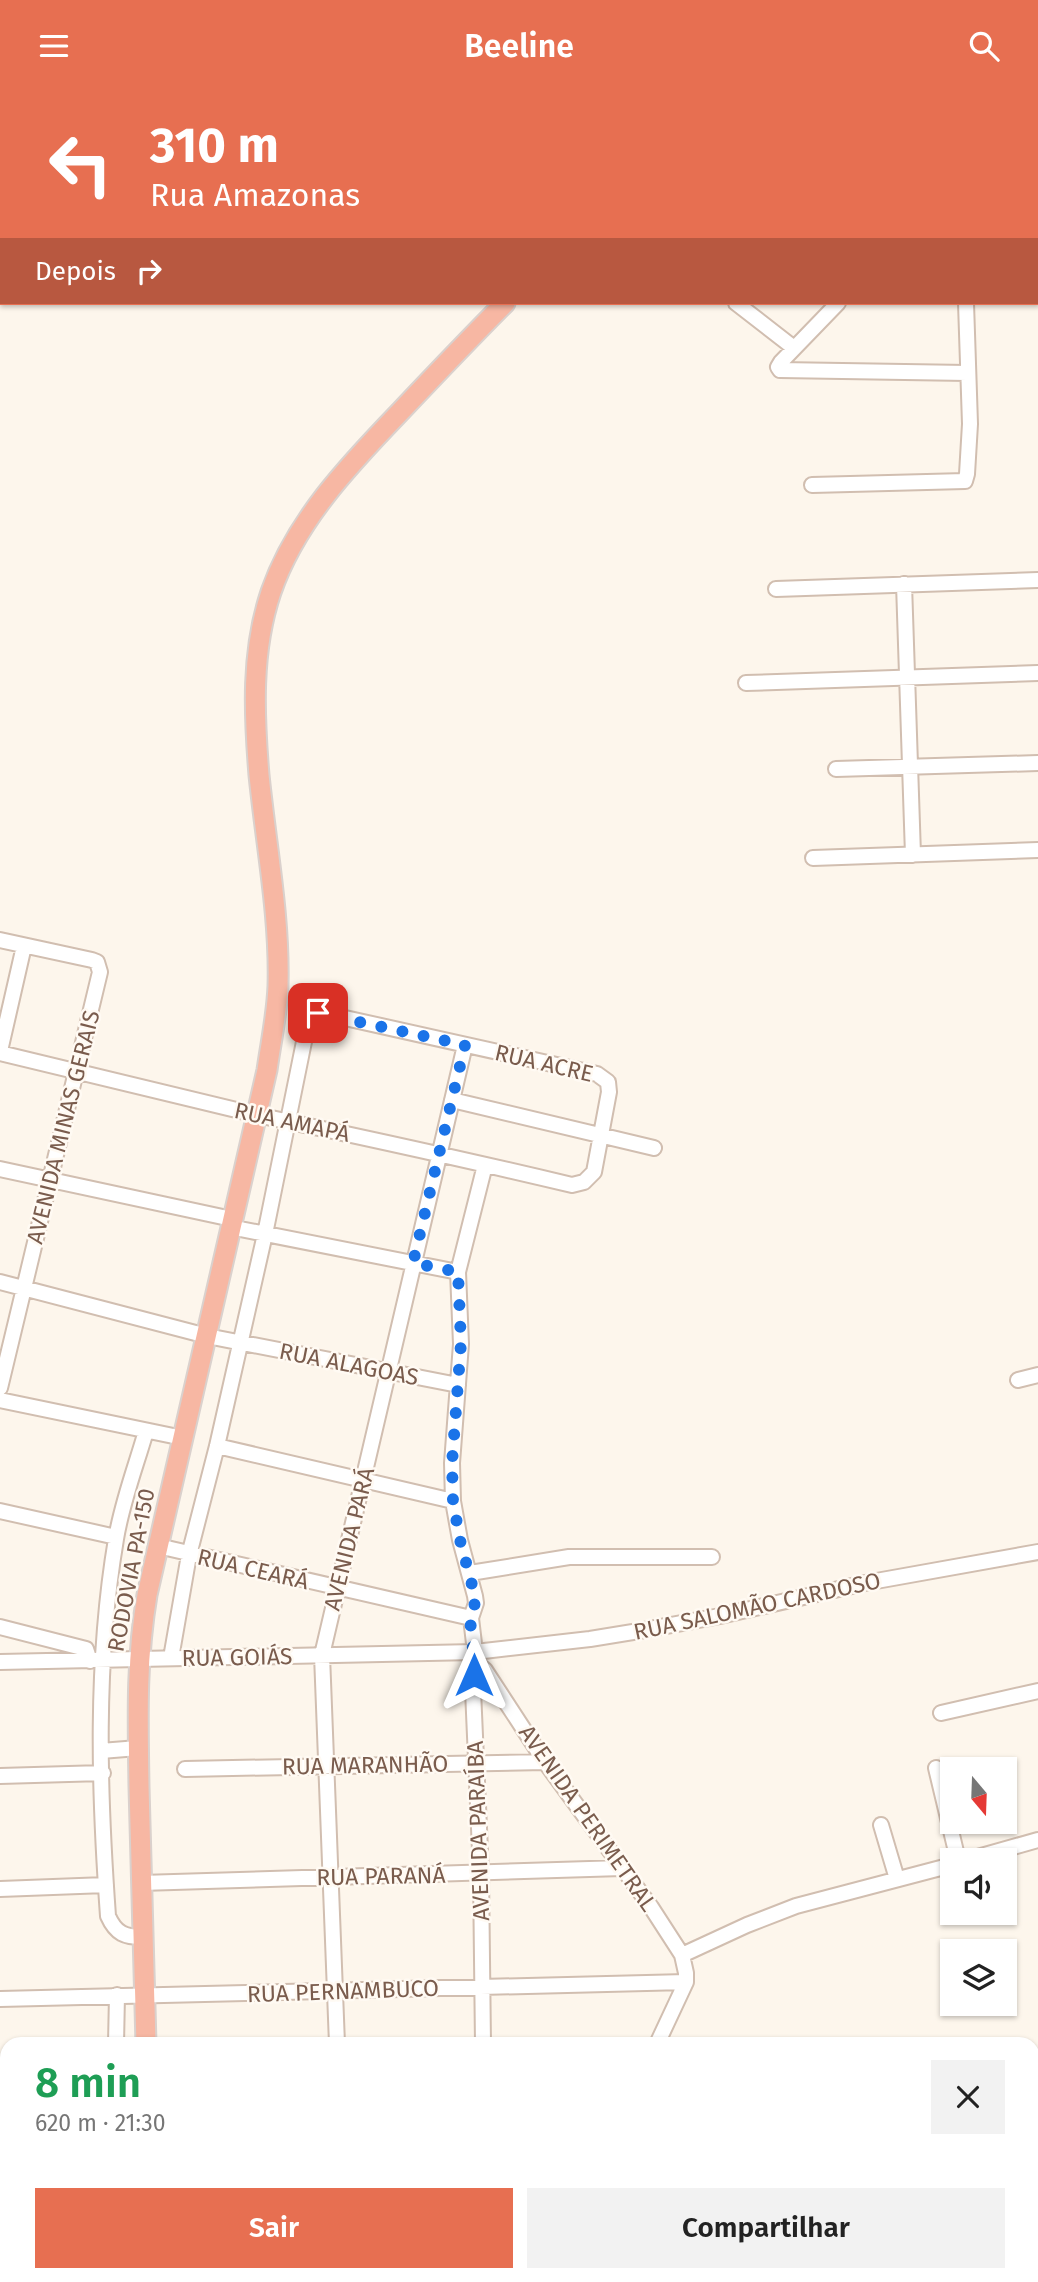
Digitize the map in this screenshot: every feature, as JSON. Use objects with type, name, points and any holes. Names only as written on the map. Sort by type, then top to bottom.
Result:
[{"type":"highway","name":"RODOVIA PA-150","points":[[146,2037],[138,1660],[147,1595],[257,1115],[271,1044],[278,986],[255,722],[256,665],[271,593],[286,556],[309,517],[372,442],[503,305]]},
{"type":"street","points":[[739,305],[794,348]]},
{"type":"street","points":[[836,305],[781,362],[779,369],[967,373]]},
{"type":"street","points":[[812,485],[965,481],[970,424],[966,305]]},
{"type":"street","points":[[776,589],[1038,580]]},
{"type":"street","points":[[904,585],[913,855]]},
{"type":"street","points":[[746,683],[1038,673]]},
{"type":"street","points":[[836,769],[1038,763]]},
{"type":"street","points":[[813,858],[1038,851]]},
{"type":"street","points":[[0,940],[24,946],[0,1052]]},
{"type":"street","name":"AVENIDA MINAS GERAIS","points":[[24,946],[92,960],[100,966],[24,1288]]},
{"type":"street","name":"RUA ACRE","points":[[286,1121],[308,1022],[312,1015],[318,1013],[597,1074],[605,1078],[609,1086],[602,1134]]},
{"type":"street","name":"AVENIDA PARÁ","points":[[337,2037],[322,1655],[465,1045]]},
{"type":"street","name":"RUA AMAPÁ","points":[[0,1052],[257,1115],[572,1185],[584,1182],[594,1172],[602,1134]]},
{"type":"street","points":[[452,1100],[654,1147]]},
{"type":"street","points":[[171,1657],[189,1555],[218,1445],[265,1234],[286,1121]]},
{"type":"street","name":"AVENIDA PARAÍBA","points":[[483,2037],[481,1874],[473,1691],[475,1657],[471,1618],[476,1603],[453,1501],[452,1463],[461,1343],[458,1272],[485,1165]]},
{"type":"street","points":[[0,1169],[231,1223],[265,1234],[458,1272]]},
{"type":"street","points":[[0,1282],[206,1336]]},
{"type":"street","points":[[0,1388],[24,1288]]},
{"type":"street","name":"RUA ALAGOAS","points":[[206,1336],[458,1385]]},
{"type":"street","points":[[1018,1380],[1038,1375]]},
{"type":"street","points":[[0,1400],[183,1439]]},
{"type":"street","points":[[143,1937],[124,1935],[114,1928],[108,1916],[96,1661],[116,1537],[146,1431]]},
{"type":"street","points":[[218,1445],[453,1501]]},
{"type":"street","points":[[0,1511],[116,1537]]},
{"type":"street","name":"RUA CEARÁ","points":[[158,1546],[471,1618]]},
{"type":"street","name":"RUA SALOMÃO CARDOSO","points":[[475,1657],[720,1616],[865,1583],[1038,1552]]},
{"type":"street","points":[[470,1573],[569,1557],[712,1557]]},
{"type":"street","points":[[0,1627],[86,1649],[96,1661]]},
{"type":"street","name":"RUA GOIÁS","points":[[0,1662],[322,1655],[475,1657]]},
{"type":"street","name":"AVENIDA PERIMETRAL","points":[[475,1657],[545,1762],[651,1907],[681,1955],[686,1973],[685,1982]]},
{"type":"street","points":[[941,1713],[1038,1691]]},
{"type":"street","points":[[101,1751],[138,1748]]},
{"type":"street","name":"RUA MARANHÃO","points":[[185,1769],[545,1762]]},
{"type":"street","points":[[936,1768],[955,1848]]},
{"type":"street","points":[[0,1776],[103,1773]]},
{"type":"street","points":[[881,1825],[897,1879]]},
{"type":"street","points":[[1010,1848],[1038,1840]]},
{"type":"street","name":"RUA PARANÁ","points":[[141,1883],[622,1868]]},
{"type":"street","points":[[681,1955],[796,1906],[940,1868]]},
{"type":"street","points":[[0,1888],[106,1885]]},
{"type":"street","points":[[660,2037],[685,1982]]},
{"type":"street","name":"RUA PERNAMBUCO","points":[[0,1999],[685,1982]]},
{"type":"street","points":[[116,2037],[117,1995]]},
{"type":"route","points":[[318,1013],[465,1045],[413,1263],[458,1272],[461,1343],[452,1463],[453,1501],[476,1603],[471,1618],[475,1652],[474,1675]]}]
